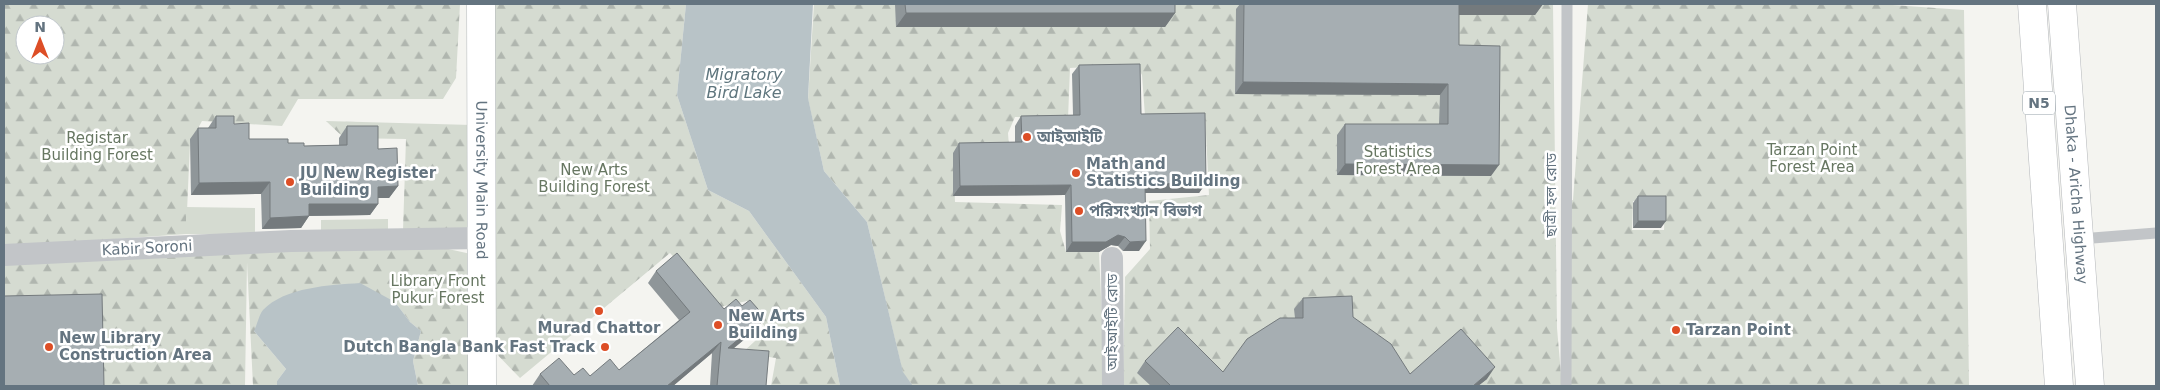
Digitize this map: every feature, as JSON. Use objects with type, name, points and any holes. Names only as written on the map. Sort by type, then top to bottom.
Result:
[{"type":"main road","name":"University Main Road","points":[[481,4],[482,386]]},
{"type":"main road","name":"N5","points":[[2032,4],[2058,386]]},
{"type":"main road","name":"Dhaka - Aricha Highway","points":[[2062,4],[2078,201],[2090,386]]},
{"type":"main road","points":[[2046,202],[2078,201]]},
{"type":"street","name":"Kabir Soroni","points":[[4,255],[291,237],[482,238]]},
{"type":"street","name":"আইআইটি রোড","points":[[1112,258],[1113,386]]},
{"type":"lane","name":"ছাত্রী হল রোড","points":[[1566,386],[1567,4]]},
{"type":"lane","points":[[2080,239],[2156,233]]},
{"type":"green space","name":"Registar Building Forest","points":[[4,4],[460,4],[456,78],[443,99],[298,99],[282,126],[202,121],[190,143],[186,234],[4,247]]},
{"type":"green space","name":"New Arts Building Forest","points":[[490,4],[686,4],[677,95],[708,190],[749,211],[826,317],[840,386],[771,386],[776,358],[742,353],[767,330],[747,301],[720,307],[670,253],[520,378],[488,345]]},
{"type":"green space","name":"Statistics Forest Area","points":[[814,4],[1553,4],[1557,328],[1562,386],[1478,386],[1487,378],[1402,386],[1329,303],[1295,309],[1295,329],[1215,383],[1123,386],[1125,277],[1150,249],[1149,201],[1209,195],[1205,113],[1145,116],[1142,75],[1136,64],[1070,68],[1068,119],[1015,117],[1008,133],[1009,147],[953,153],[955,202],[1062,205],[1060,231],[1066,252],[1099,252],[1105,386],[913,386],[903,373],[867,222],[824,171],[808,99]]},
{"type":"green space","name":"Tarzan Point Forest Area","points":[[1588,4],[1878,4],[1964,10],[1969,386],[1569,386],[1570,201],[1573,200]],"holes":[[[1633,201],[1665,201],[1664,230],[1632,230]]]},
{"type":"green space","points":[[326,121],[472,125],[470,230],[403,230],[406,139],[344,138]]},
{"type":"green space","points":[[186,207],[255,208],[255,235],[186,234]]},
{"type":"green space","points":[[388,219],[388,235],[321,236],[321,220]]},
{"type":"green space","name":"Library Front Pukur Forest","points":[[403,239],[480,256],[481,386],[418,386],[413,361],[421,331],[410,322],[395,302],[254,331],[286,369],[277,381],[277,386],[253,386],[247,262],[245,386],[95,386],[4,302],[4,255]]},
{"type":"water","name":"Migratory Bird Lake","points":[[686,4],[813,4],[808,98],[824,171],[867,222],[903,372],[913,386],[840,386],[826,317],[749,211],[708,190],[677,95]]},
{"type":"water","points":[[360,283],[395,302],[410,322],[421,331],[413,361],[418,386],[277,386],[277,381],[286,369],[254,331],[263,310],[272,302],[295,292],[322,286]]},
{"type":"building","points":[[905,4],[1175,4],[1175,13],[906,13]]},
{"type":"building","points":[[1244,4],[1459,4],[1459,45],[1500,46],[1499,165],[1345,164],[1345,124],[1448,124],[1448,84],[1243,82]]},
{"type":"building","name":"Math and Statistics Building","points":[[1140,64],[1141,114],[1205,113],[1206,183],[1145,184],[1146,241],[1130,242],[1125,237],[1118,235],[1106,242],[1072,242],[1071,185],[960,186],[959,143],[1022,142],[1021,116],[1080,115],[1079,65]]},
{"type":"building","name":"JU New Register Building","points":[[216,116],[234,116],[234,124],[249,123],[249,139],[288,139],[288,143],[304,143],[304,146],[347,145],[347,126],[378,126],[378,149],[397,148],[398,186],[378,187],[378,204],[309,204],[309,216],[270,218],[270,182],[199,183],[198,128],[216,128]]},
{"type":"building","points":[[1638,196],[1666,196],[1666,221],[1638,221]]},
{"type":"building","points":[[677,253],[724,309],[736,299],[742,306],[750,300],[765,317],[728,348],[769,351],[766,386],[717,386],[721,342],[667,386],[550,386],[540,374],[559,358],[574,375],[583,368],[590,376],[610,359],[619,370],[690,312],[656,271]]},
{"type":"building","name":"New Library Construction Area","points":[[102,294],[104,386],[4,386],[4,296]]},
{"type":"building","points":[[1352,296],[1353,317],[1391,344],[1410,374],[1461,329],[1495,367],[1473,386],[1171,386],[1145,361],[1178,327],[1223,372],[1247,339],[1280,318],[1303,318],[1303,298]]},
{"type":"place","name":"আইআইটি","points":[[1027,137]]},
{"type":"place","name":"Math and Statistics Building","points":[[1076,173]]},
{"type":"place","name":"JU New Register Building","points":[[290,182]]},
{"type":"place","name":"পরিসংখ্যান বিভাগ","points":[[1079,211]]},
{"type":"place","name":"Murad Chattor","points":[[599,311]]},
{"type":"place","name":"New Arts Building","points":[[718,325]]},
{"type":"place","name":"Tarzan Point","points":[[1676,330]]},
{"type":"place","name":"New Library Construction Area","points":[[49,347]]},
{"type":"place","name":"Dutch Bangla Bank Fast Track","points":[[605,347]]}]
